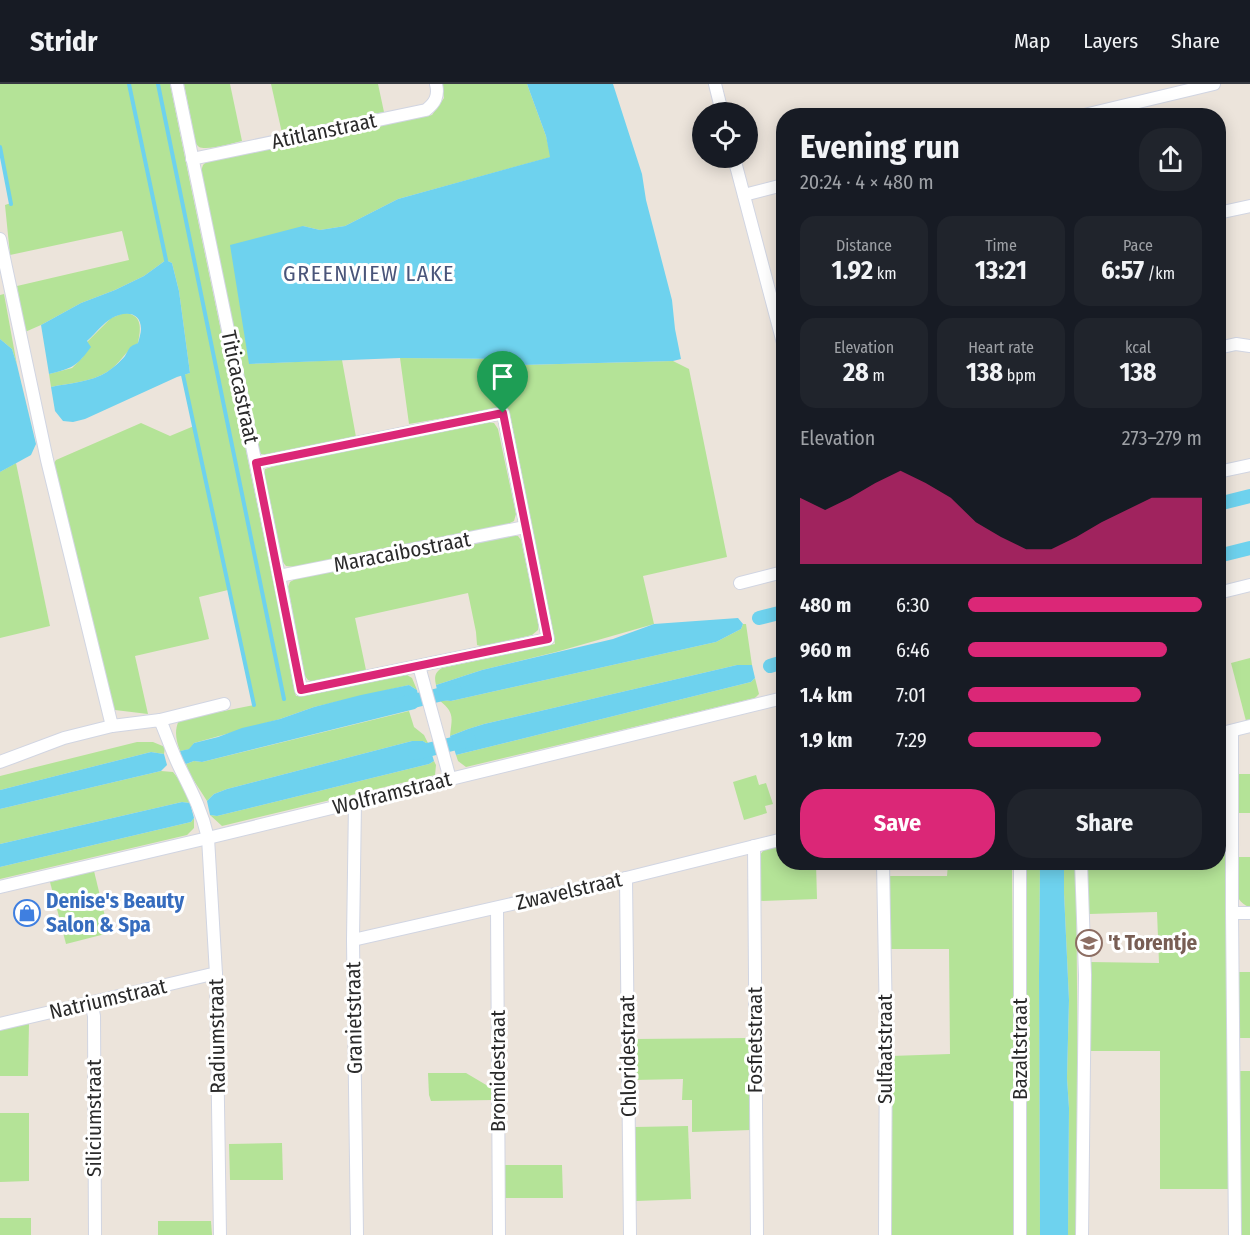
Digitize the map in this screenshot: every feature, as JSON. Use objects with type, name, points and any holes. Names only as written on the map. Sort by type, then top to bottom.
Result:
[{"type":"street","name":"Titicacastraat","points":[[177,84],[301,690],[419,666]]},
{"type":"street","name":"Atitlanstraat","points":[[192,159],[426,110],[434,103],[438,92],[436,84]]},
{"type":"street","points":[[715,84],[720,102]]},
{"type":"street","points":[[1114,108],[1214,84]]},
{"type":"street","points":[[737,168],[776,305]]},
{"type":"street","points":[[744,195],[776,187]]},
{"type":"street","points":[[1226,211],[1250,206]]},
{"type":"street","points":[[0,239],[47,460],[112,726]]},
{"type":"street","points":[[1226,346],[1236,344],[1250,346]]},
{"type":"street","points":[[256,463],[503,413],[548,639],[419,666],[450,779]]},
{"type":"street","points":[[1226,470],[1250,465]]},
{"type":"street","name":"Maracaibostraat","points":[[279,576],[525,527]]},
{"type":"street","points":[[740,583],[776,574]]},
{"type":"street","points":[[1226,591],[1250,585]]},
{"type":"street","name":"Wolframstraat","points":[[0,887],[776,700]]},
{"type":"street","points":[[0,762],[64,738],[112,726],[160,720],[224,704]]},
{"type":"street","name":"Radiumstraat","points":[[160,720],[179,767],[195,798],[208,838],[216,974],[220,1235]]},
{"type":"street","points":[[1226,732],[1250,726]]},
{"type":"street","points":[[1232,731],[1235,1235]]},
{"type":"street","name":"Granietstraat","points":[[355,802],[353,940],[357,1235]]},
{"type":"street","name":"Zwavelstraat","points":[[353,940],[626,878],[776,840]]},
{"type":"street","name":"Fosfietstraat","points":[[754,846],[757,1235]]},
{"type":"street","name":"Sulfaatstraat","points":[[883,870],[886,1024],[885,1235]]},
{"type":"street","name":"Bazaltstraat","points":[[1020,870],[1020,1235]]},
{"type":"street","points":[[1081,870],[1085,975],[1082,1235]]},
{"type":"street","name":"Chloridestraat","points":[[626,878],[630,1235]]},
{"type":"street","name":"Bromidestraat","points":[[497,908],[499,1235]]},
{"type":"street","points":[[1232,913],[1250,913]]},
{"type":"street","name":"Natriumstraat","points":[[0,1024],[216,974]]},
{"type":"street","name":"Siliciumstraat","points":[[91,1002],[94,1016],[95,1235]]},
{"type":"green space","points":[[0,84],[170,84],[296,696],[407,675],[412,678],[417,690],[409,685],[314,707],[194,743],[190,749],[180,751],[176,736],[179,720],[254,705],[228,590],[199,597],[209,639],[135,656],[148,714],[115,710],[110,703],[53,465],[56,460],[141,423],[170,436],[194,426],[183,375],[190,373],[179,291],[172,263],[166,260],[144,276],[81,303],[25,332],[17,286],[129,260],[122,231],[10,255],[5,205],[11,203],[0,147]]},
{"type":"green space","points":[[184,84],[230,84],[242,141],[214,147],[199,147],[196,144]]},
{"type":"green space","points":[[271,84],[378,84],[384,112],[282,133]]},
{"type":"green space","points":[[441,84],[527,84],[546,136],[551,157],[398,199],[345,226],[320,230],[303,226],[249,364],[342,360],[356,437],[268,455],[261,454],[258,449],[201,171],[203,165],[207,161],[432,115],[444,98]]},
{"type":"green space","points":[[4,294],[17,365],[12,349],[0,339],[0,295]]},
{"type":"green space","points":[[124,313],[138,319],[140,333],[138,343],[112,369],[101,375],[51,387],[49,374],[72,368],[83,357],[87,342],[111,318]]},
{"type":"green space","points":[[400,358],[511,359],[522,365],[673,361],[689,369],[727,557],[643,576],[654,624],[482,670],[436,685],[436,675],[442,668],[555,644],[507,407],[409,424]]},
{"type":"green space","points":[[487,422],[494,423],[498,429],[516,514],[514,521],[295,567],[286,566],[282,561],[264,476],[265,469]]},
{"type":"green space","points":[[16,463],[50,626],[0,638],[0,472]]},
{"type":"green space","points":[[518,536],[521,540],[539,625],[538,630],[532,635],[484,647],[477,645],[468,593],[355,618],[366,670],[314,682],[308,680],[304,675],[288,587],[290,582],[295,579]]},
{"type":"green space","points":[[743,624],[746,624],[752,665],[737,665],[484,724],[450,736],[450,712],[439,700],[451,701],[716,642],[741,629]]},
{"type":"green space","points":[[1250,658],[1250,720],[1246,721],[1231,663]]},
{"type":"green space","points":[[755,678],[759,694],[755,698],[466,767],[458,761],[456,755],[751,682]]},
{"type":"green space","points":[[409,711],[414,727],[424,735],[429,745],[423,741],[412,741],[227,789],[214,794],[207,801],[189,773],[186,764],[194,761],[202,762]]},
{"type":"green space","points":[[137,742],[153,742],[165,747],[164,754],[151,752],[0,790],[0,776]]},
{"type":"green space","points":[[1226,743],[1228,745],[1230,1189],[1160,1189],[1160,1051],[1090,1051],[1089,962],[1159,963],[1157,912],[1089,914],[1087,870],[1226,870]]},
{"type":"green space","points":[[434,761],[435,775],[222,826],[210,815],[217,816]]},
{"type":"green space","points":[[161,771],[173,772],[188,793],[192,808],[190,803],[182,802],[0,844],[0,809]]},
{"type":"green space","points":[[1237,774],[1250,774],[1250,813],[1236,813]]},
{"type":"green space","points":[[756,775],[759,785],[766,783],[773,804],[765,806],[767,813],[744,820],[733,782]]},
{"type":"green space","points":[[194,818],[194,828],[187,835],[0,879],[0,867],[191,822]]},
{"type":"green space","points":[[776,846],[776,870],[816,870],[817,899],[760,901],[760,855],[765,848]]},
{"type":"green space","points":[[1237,857],[1250,857],[1250,907],[1243,904],[1236,893]]},
{"type":"green space","points":[[948,870],[1012,870],[1015,1235],[891,1235],[891,1056],[950,1054],[949,949],[890,949],[889,876],[947,876]]},
{"type":"green space","points":[[1024,870],[1040,870],[1040,1235],[1026,1235]]},
{"type":"green space","points":[[1064,870],[1076,870],[1079,1235],[1068,1235],[1069,1000]]},
{"type":"green space","points":[[94,871],[109,933],[66,944],[50,882]]},
{"type":"green space","points":[[1238,972],[1250,972],[1250,1038],[1239,1038]]},
{"type":"green space","points":[[29,1023],[28,1076],[0,1076],[0,1030]]},
{"type":"green space","points":[[750,1038],[751,1130],[692,1132],[692,1100],[682,1100],[683,1079],[634,1080],[634,1039]]},
{"type":"green space","points":[[1236,1071],[1250,1071],[1250,1235],[1238,1235]]},
{"type":"green space","points":[[428,1073],[466,1073],[493,1089],[493,1100],[431,1101]]},
{"type":"green space","points":[[0,1113],[29,1113],[29,1181],[0,1182]]},
{"type":"green space","points":[[688,1126],[691,1199],[636,1201],[635,1127]]},
{"type":"green space","points":[[282,1143],[283,1180],[230,1180],[229,1144]]},
{"type":"green space","points":[[505,1165],[562,1165],[563,1198],[505,1198]]},
{"type":"green space","points":[[0,1218],[31,1218],[31,1235],[0,1235]]},
{"type":"green space","points":[[158,1221],[211,1221],[212,1235],[158,1235]]},
{"type":"water","points":[[527,84],[613,84],[642,174],[646,200],[672,300],[681,359],[522,365],[511,359],[400,358],[249,364],[230,245],[303,226],[320,230],[345,226],[398,199],[550,157],[546,136]]},
{"type":"water","points":[[166,260],[172,263],[179,291],[190,373],[85,419],[73,422],[63,421],[55,411],[51,387],[87,380],[109,370],[123,358],[131,347],[138,343],[140,323],[131,314],[122,314],[112,318],[87,341],[91,347],[77,363],[49,374],[41,325],[81,303],[144,276]]},
{"type":"water","points":[[0,339],[12,349],[36,444],[31,455],[0,472]]},
{"type":"water","points":[[738,618],[743,624],[741,629],[716,642],[451,701],[439,700],[436,685],[482,670],[613,639],[654,624]]},
{"type":"water","points":[[737,665],[752,665],[755,678],[751,682],[456,755],[450,736],[484,724]]},
{"type":"water","points":[[409,685],[417,690],[420,705],[415,709],[202,762],[194,761],[186,764],[183,762],[180,751],[189,749],[194,743],[314,707]]},
{"type":"water","points":[[412,741],[423,741],[429,745],[434,761],[217,816],[210,815],[207,801],[214,794],[227,789]]},
{"type":"water","points":[[151,752],[164,754],[167,765],[161,771],[0,809],[0,790]]},
{"type":"water","points":[[182,802],[190,803],[194,818],[191,822],[0,867],[0,844]]},
{"type":"water","points":[[1040,870],[1064,870],[1069,1000],[1068,1235],[1040,1235]]},
{"type":"waterway","points":[[129,84],[166,260]]},
{"type":"waterway","points":[[158,84],[284,699]]},
{"type":"waterway","points":[[0,147],[11,204]]},
{"type":"waterway","points":[[183,375],[254,705]]},
{"type":"waterway","points":[[1226,502],[1250,496]]},
{"type":"waterway","points":[[1226,554],[1250,548]]},
{"type":"waterway","points":[[759,618],[776,614]]},
{"type":"waterway","points":[[770,666],[776,664]]},
{"type":"waterway","points":[[401,704],[455,691]]},
{"type":"waterway","points":[[415,753],[469,740]]},
{"type":"place","name":"Denise's Beauty Salon & Spa","points":[[27,913]]},
{"type":"place","name":"'t Torentje","points":[[1089,943]]},
{"type":"district","name":"GREENVIEW LAKE","points":[[369,273]]},
{"type":"route","points":[[503,413],[548,639],[301,690],[256,463],[503,413]]}]
